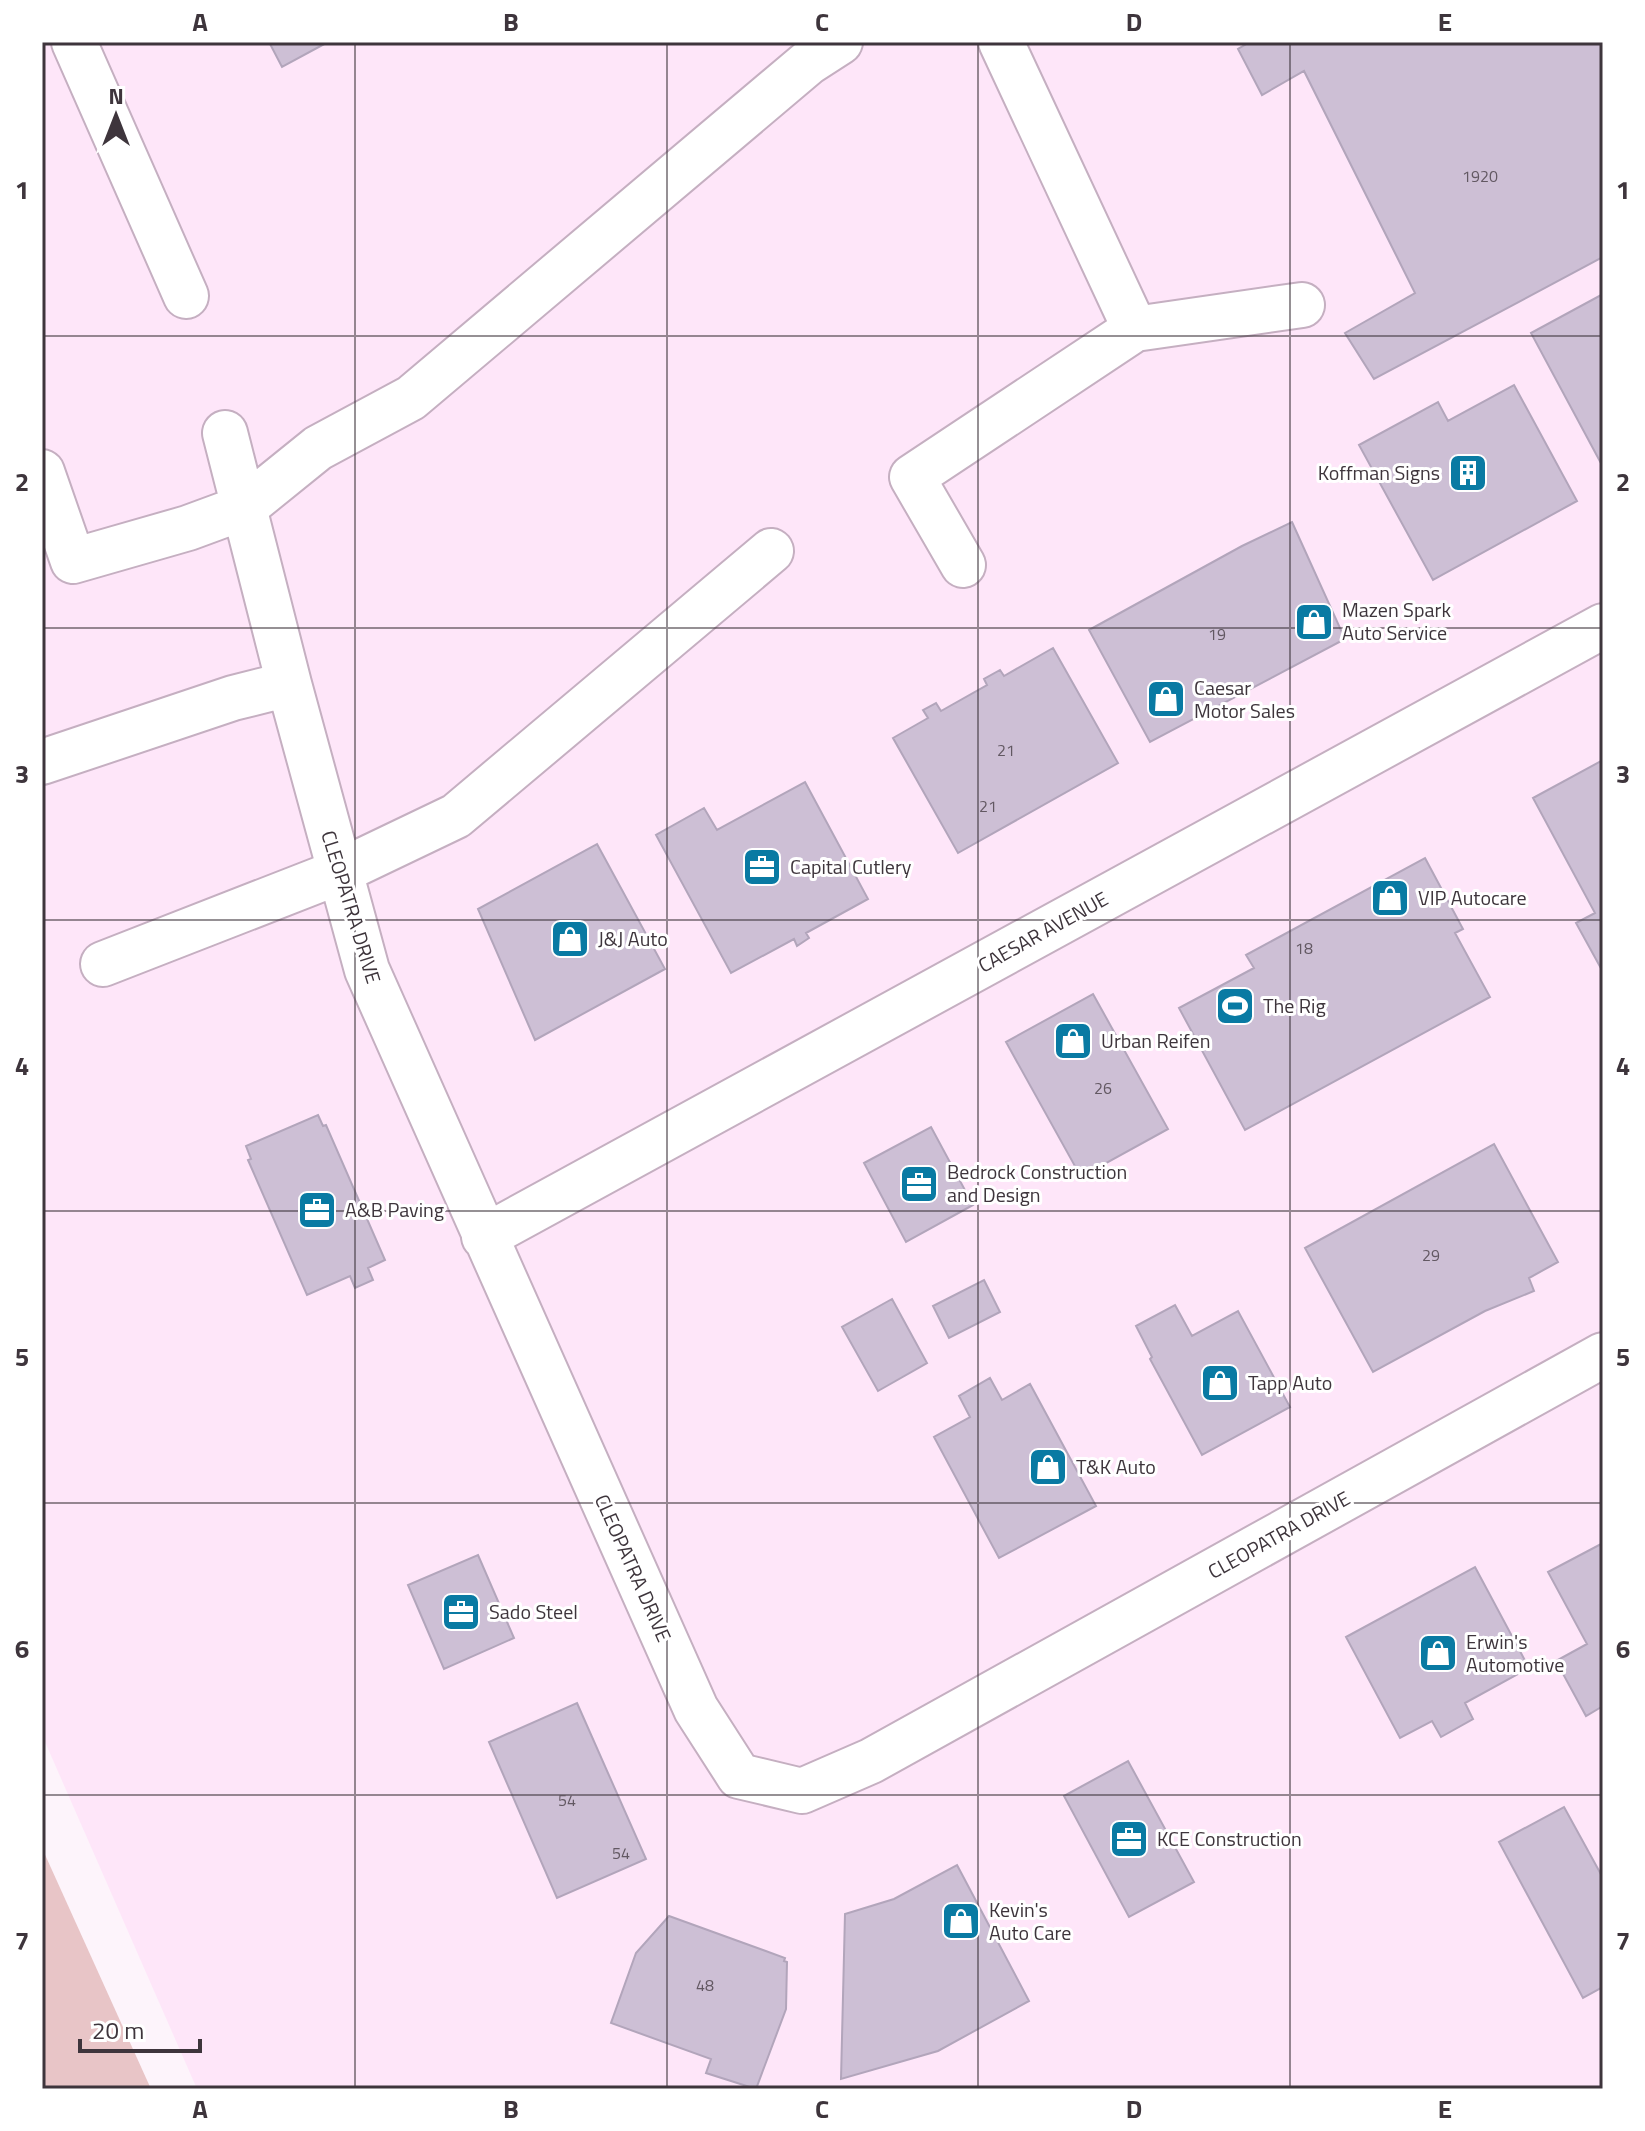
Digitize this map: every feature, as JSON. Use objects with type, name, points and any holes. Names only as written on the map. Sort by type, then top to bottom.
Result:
[{"type":"street","points":[[74,42],[186,296]]},
{"type":"street","points":[[42,472],[73,561],[188,528],[245,507],[318,448],[411,398],[809,62],[840,42]]},
{"type":"street","points":[[1001,42],[1135,329]]},
{"type":"street","points":[[963,565],[912,477],[1135,329],[1302,305]]},
{"type":"street","name":"CLEOPATRA DRIVE","points":[[225,433],[367,970],[696,1709],[739,1776],[802,1791],[871,1761],[1603,1355]]},
{"type":"street","points":[[103,964],[339,872],[456,816],[771,551]]},
{"type":"street","name":"CAESAR AVENUE","points":[[484,1237],[1603,626]]},
{"type":"street","points":[[42,762],[233,698],[289,684]]},
{"type":"shaded area","points":[[42,42],[1603,42],[1603,2089],[197,2089],[42,1735]]},
{"type":"shaded area","points":[[42,1848],[151,2089],[42,2089]]},
{"type":"building","points":[[269,42],[328,42],[282,67]]},
{"type":"building","points":[[1250,42],[1603,42],[1603,257],[1374,379],[1345,333],[1415,293],[1304,71],[1262,95],[1238,49]]},
{"type":"building","points":[[1603,294],[1603,467],[1531,333]]},
{"type":"building","name":"Koffman Signs","points":[[1514,385],[1577,501],[1433,580],[1359,445],[1438,402],[1448,421]]},
{"type":"building","points":[[1292,522],[1345,639],[1150,742],[1089,630]]},
{"type":"building","points":[[1053,648],[1118,763],[958,853],[893,738],[928,718],[923,710],[936,703],[941,711],[987,685],[984,679],[1000,670],[1004,676]]},
{"type":"building","points":[[1603,760],[1603,972],[1576,923],[1595,913],[1533,798]]},
{"type":"building","name":"Capital Cutlery","points":[[805,782],[868,899],[806,933],[809,938],[797,946],[794,939],[731,973],[656,835],[704,808],[717,830]]},
{"type":"building","name":"J&J Auto","points":[[597,844],[665,969],[535,1040],[478,909]]},
{"type":"building","points":[[1425,858],[1463,929],[1455,933],[1490,997],[1245,1130],[1179,1008],[1254,968],[1246,955]]},
{"type":"building","points":[[1093,994],[1168,1129],[1081,1177],[1006,1042]]},
{"type":"building","name":"A&B Paving","points":[[318,1115],[323,1126],[326,1125],[385,1260],[368,1268],[373,1280],[355,1288],[350,1276],[307,1295],[248,1160],[251,1159],[246,1146]]},
{"type":"building","name":"Bedrock Construction and Design","points":[[931,1127],[973,1205],[906,1242],[864,1163]]},
{"type":"building","points":[[1494,1144],[1558,1262],[1529,1278],[1534,1291],[1485,1311],[1373,1372],[1305,1248]]},
{"type":"building","points":[[984,1280],[1000,1312],[949,1338],[933,1306]]},
{"type":"building","points":[[892,1299],[927,1363],[878,1391],[842,1327]]},
{"type":"building","name":"Tapp Auto","points":[[1175,1305],[1192,1336],[1238,1311],[1290,1407],[1202,1455],[1150,1359],[1152,1357],[1136,1326]]},
{"type":"building","points":[[990,1378],[1002,1400],[1030,1384],[1096,1506],[999,1558],[934,1437],[970,1417],[959,1396]]},
{"type":"building","points":[[1603,1543],[1603,1706],[1586,1716],[1556,1661],[1587,1644],[1548,1572]]},
{"type":"building","name":"Sado Steel","points":[[478,1555],[514,1638],[444,1669],[408,1585]]},
{"type":"building","name":"Erwin's Automotive","points":[[1475,1567],[1529,1668],[1465,1703],[1473,1719],[1441,1737],[1432,1721],[1400,1738],[1346,1637]]},
{"type":"building","points":[[577,1703],[646,1859],[557,1898],[489,1742]]},
{"type":"building","name":"KCE Construction","points":[[1128,1761],[1194,1882],[1129,1917],[1064,1796]]},
{"type":"building","points":[[1564,1807],[1603,1878],[1603,1987],[1583,1998],[1499,1842]]},
{"type":"building","points":[[957,1865],[1029,2001],[938,2051],[841,2079],[845,1914],[894,1899]]},
{"type":"building","points":[[669,1916],[785,1958],[786,2009],[756,2089],[706,2073],[711,2059],[611,2023],[636,1953]]},
{"type":"place","name":"Koffman Signs","points":[[1468,473]]},
{"type":"place","name":"Mazen Spark Auto Service","points":[[1314,622]]},
{"type":"place","name":"Caesar Motor Sales","points":[[1166,699]]},
{"type":"place","name":"Capital Cutlery","points":[[762,867]]},
{"type":"place","name":"VIP Autocare","points":[[1390,898]]},
{"type":"place","name":"J&J Auto","points":[[570,939]]},
{"type":"place","name":"The Rig","points":[[1235,1006]]},
{"type":"place","name":"Urban Reifen","points":[[1073,1041]]},
{"type":"place","name":"Bedrock Construction and Design","points":[[919,1184]]},
{"type":"place","name":"A&B Paving","points":[[317,1210]]},
{"type":"place","name":"Tapp Auto","points":[[1220,1383]]},
{"type":"place","name":"T&K Auto","points":[[1048,1467]]},
{"type":"place","name":"Sado Steel","points":[[461,1612]]},
{"type":"place","name":"Erwin's Automotive","points":[[1438,1653]]},
{"type":"place","name":"KCE Construction","points":[[1129,1839]]},
{"type":"place","name":"Kevin's Auto Care","points":[[961,1921]]}]
